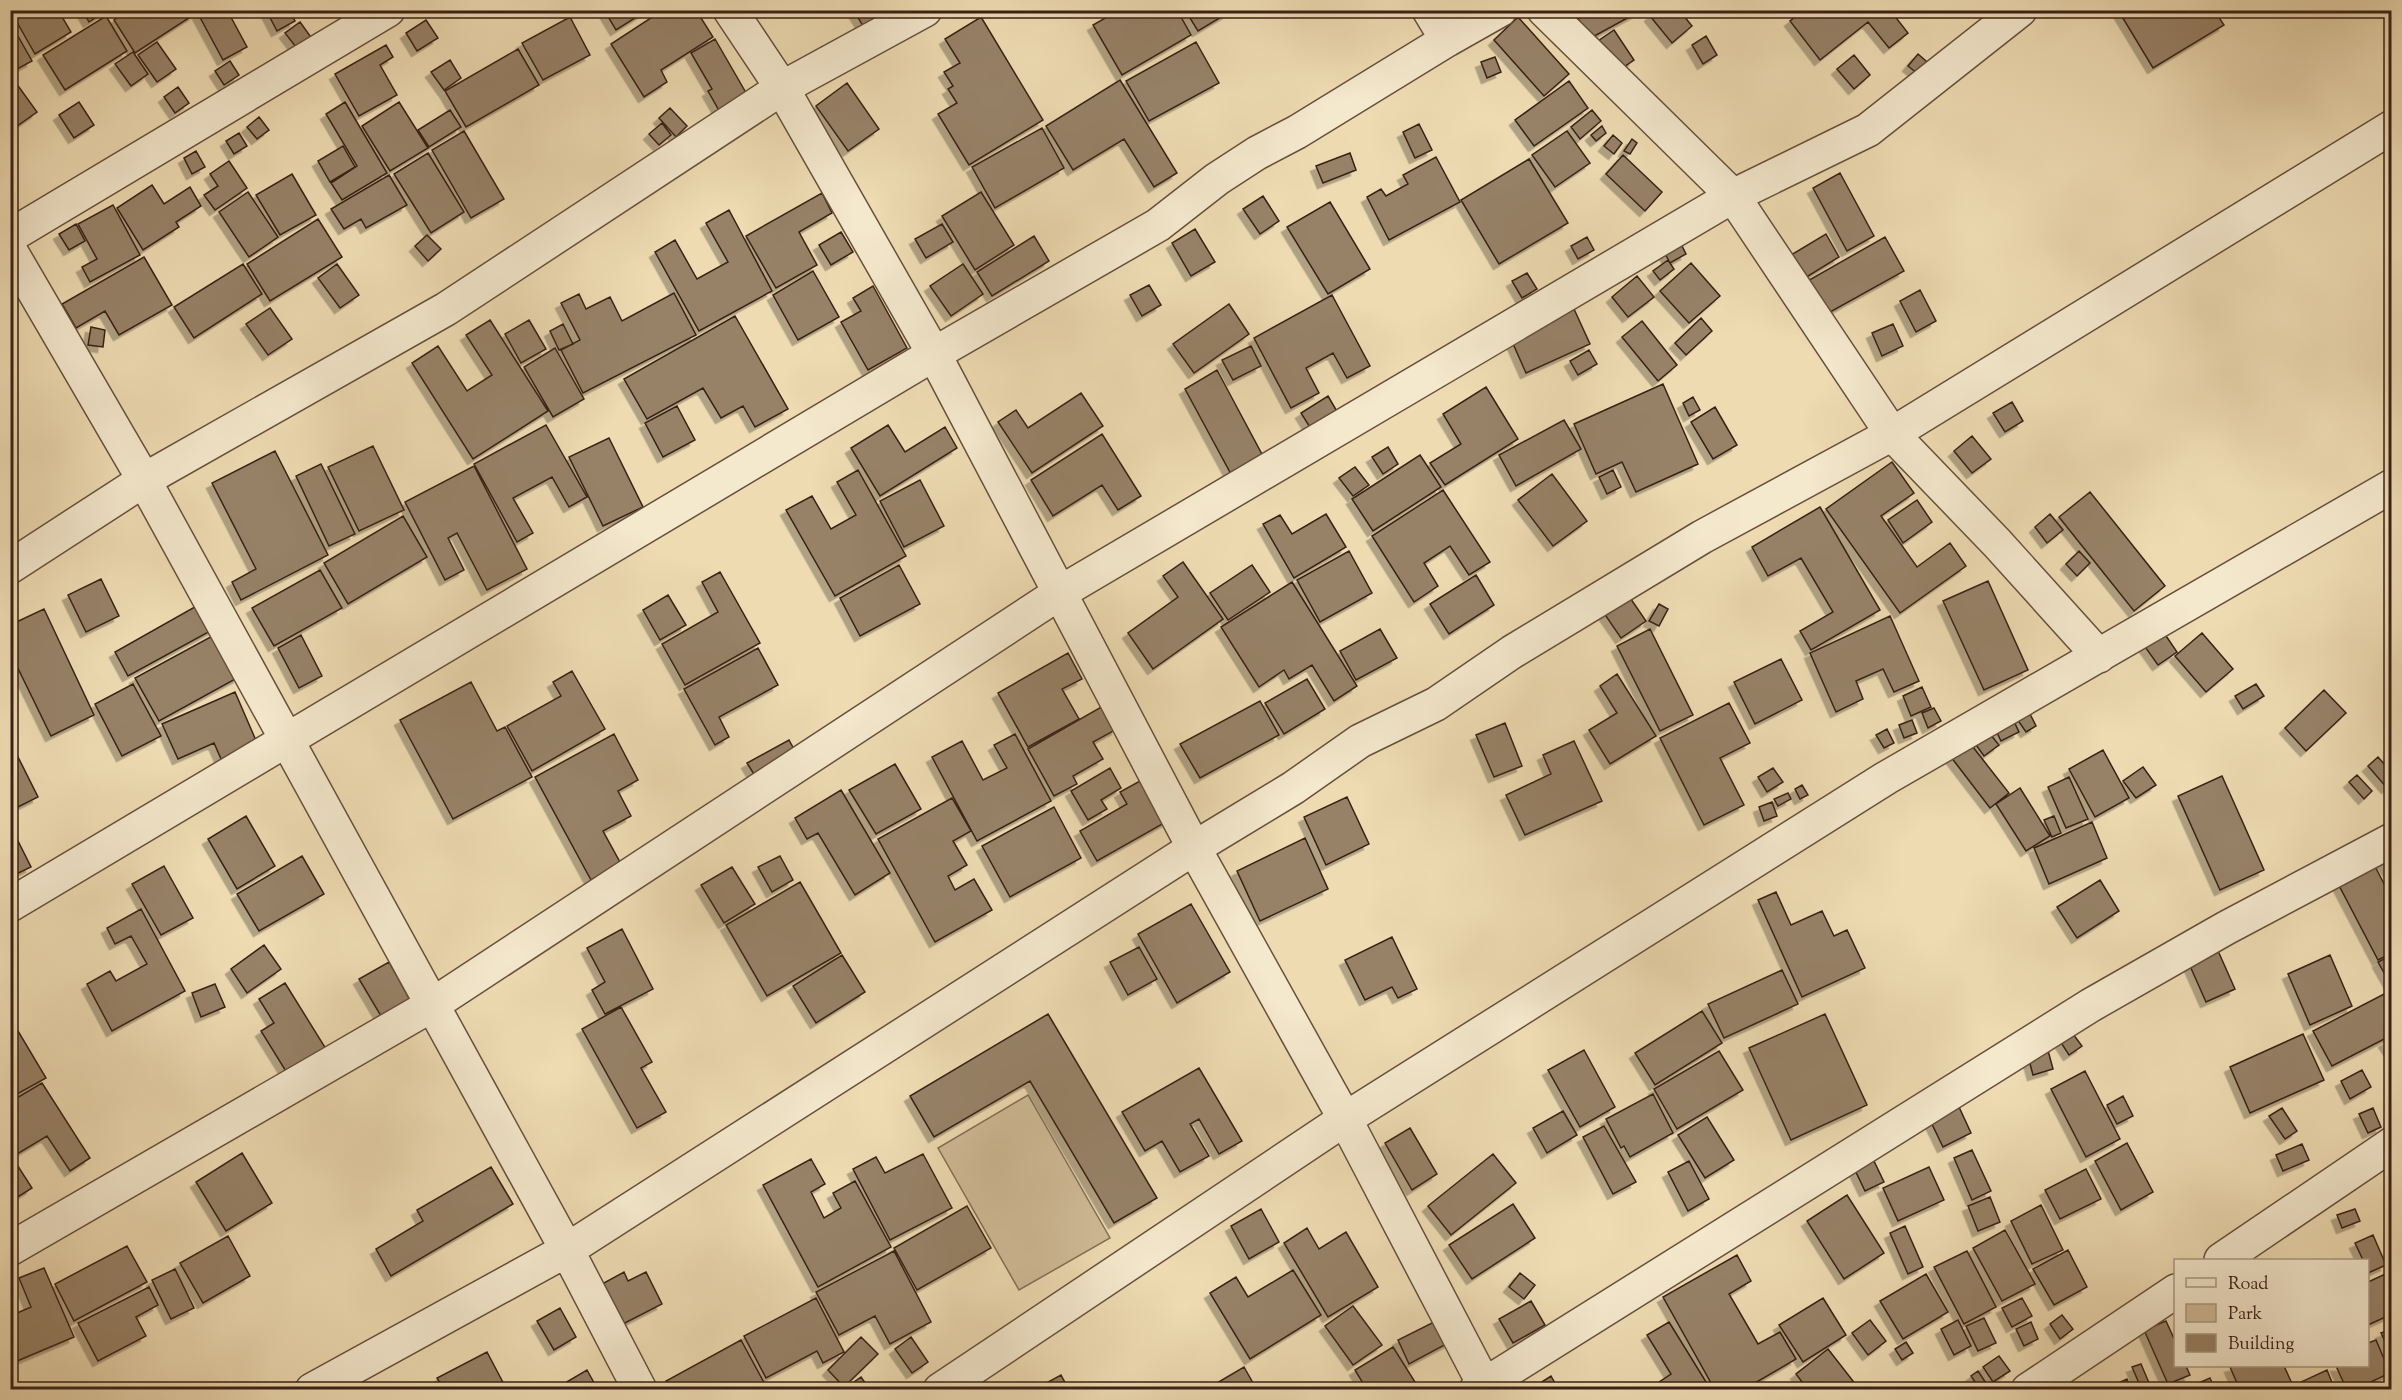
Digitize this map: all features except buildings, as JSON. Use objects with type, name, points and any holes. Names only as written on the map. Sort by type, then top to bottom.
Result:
[{"type":"street","points":[[10,236],[388,10]]},
{"type":"street","points":[[730,10],[782,88],[934,354],[1194,848],[1345,1119],[1482,1388],[2091,1005],[2391,840]]},
{"type":"street","points":[[10,567],[144,480],[446,309],[782,88],[925,10]]},
{"type":"street","points":[[1429,10],[1447,39]]},
{"type":"street","points":[[10,905],[934,354],[1158,225],[1217,179],[1257,153],[1338,108],[1447,39],[1500,10]]},
{"type":"street","points":[[1544,10],[1733,196],[1892,434],[1997,543],[2099,656]]},
{"type":"street","points":[[10,1249],[432,1005],[1060,592],[1733,196],[1868,130],[2020,10]]},
{"type":"street","points":[[312,1389],[567,1250],[1194,848],[1293,788],[1359,741],[1436,704],[1512,652],[1702,537],[1892,434],[2391,127]]},
{"type":"street","points":[[10,250],[144,480],[567,1250],[640,1389]]},
{"type":"street","points":[[940,1389],[1345,1119],[1887,778],[2391,486]]},
{"type":"street","points":[[2222,1259],[2391,1144]]},
{"type":"street","points":[[2028,1389],[2174,1292]]},
{"type":"green space","points":[[1028,1095],[1110,1238],[1019,1290],[938,1148]]}]
